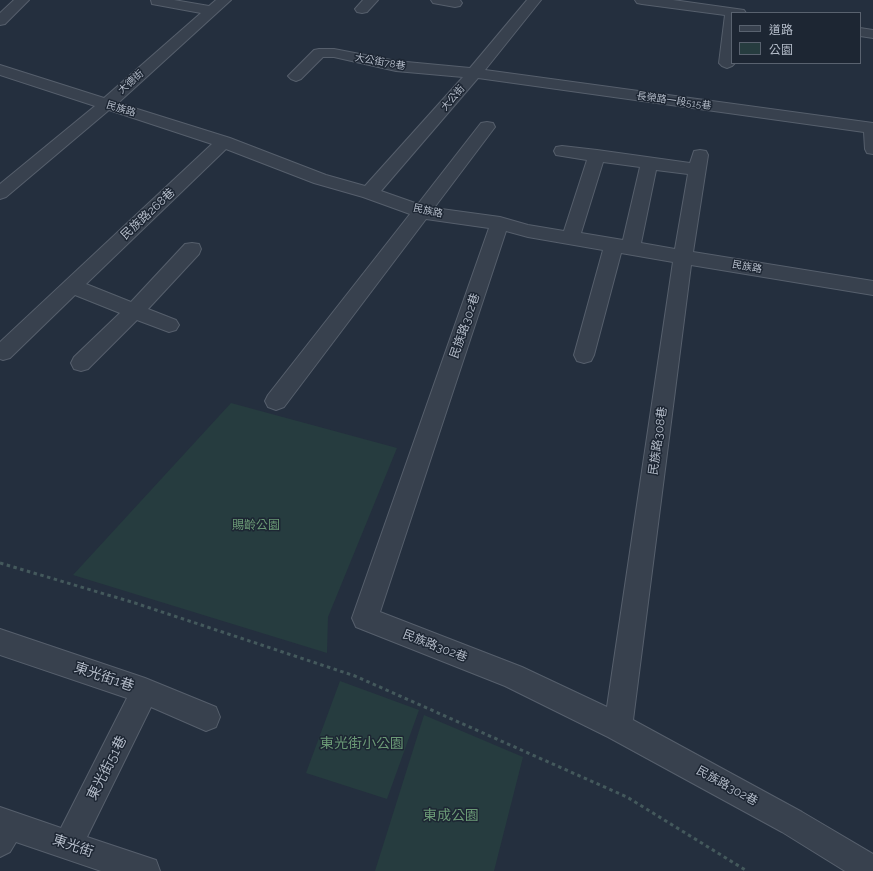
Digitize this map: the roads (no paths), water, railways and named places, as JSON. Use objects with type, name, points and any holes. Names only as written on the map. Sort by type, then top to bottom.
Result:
[{"type":"street","points":[[0,21],[22,0]]},
{"type":"street","name":"大德街","points":[[0,193],[106,105],[224,0]]},
{"type":"street","points":[[438,0],[455,3]]},
{"type":"street","name":"大公街","points":[[369,193],[474,73],[534,0]]},
{"type":"street","points":[[642,0],[735,12]]},
{"type":"street","points":[[157,1],[211,11]]},
{"type":"street","points":[[861,32],[873,34]]},
{"type":"street","points":[[727,63],[731,38]]},
{"type":"street","name":"大公街78巷","points":[[296,76],[319,53],[334,53],[396,66],[474,73]]},
{"type":"street","name":"民族路","points":[[0,70],[224,142],[320,179],[369,193],[422,212],[500,223],[528,231],[873,288]]},
{"type":"street","name":"長榮路一段515巷","points":[[474,73],[873,128]]},
{"type":"street","points":[[276,401],[487,127]]},
{"type":"street","points":[[873,128],[873,149]]},
{"type":"street","name":"民族路268巷","points":[[3,352],[224,142]]},
{"type":"street","points":[[562,151],[649,163],[623,246],[584,355]]},
{"type":"street","points":[[570,237],[597,156]]},
{"type":"street","name":"民族路308巷","points":[[618,727],[683,257],[699,162],[649,163]]},
{"type":"street","name":"民族路302巷","points":[[500,223],[365,618],[513,676],[618,727],[792,822],[873,871]]},
{"type":"street","points":[[81,363],[134,311],[192,249]]},
{"type":"street","points":[[72,286],[169,325]]},
{"type":"street","name":"東光街1巷","points":[[0,642],[145,691],[206,717]]},
{"type":"street","name":"東光街51巷","points":[[68,844],[145,691]]},
{"type":"street","name":"東光街","points":[[3,830],[68,844],[145,871]]},
{"type":"park label","name":"賜齡公園","points":[[256,525]]},
{"type":"park label","name":"東光街小公園","points":[[362,744]]},
{"type":"park label","name":"東成公園","points":[[451,816]]}]
